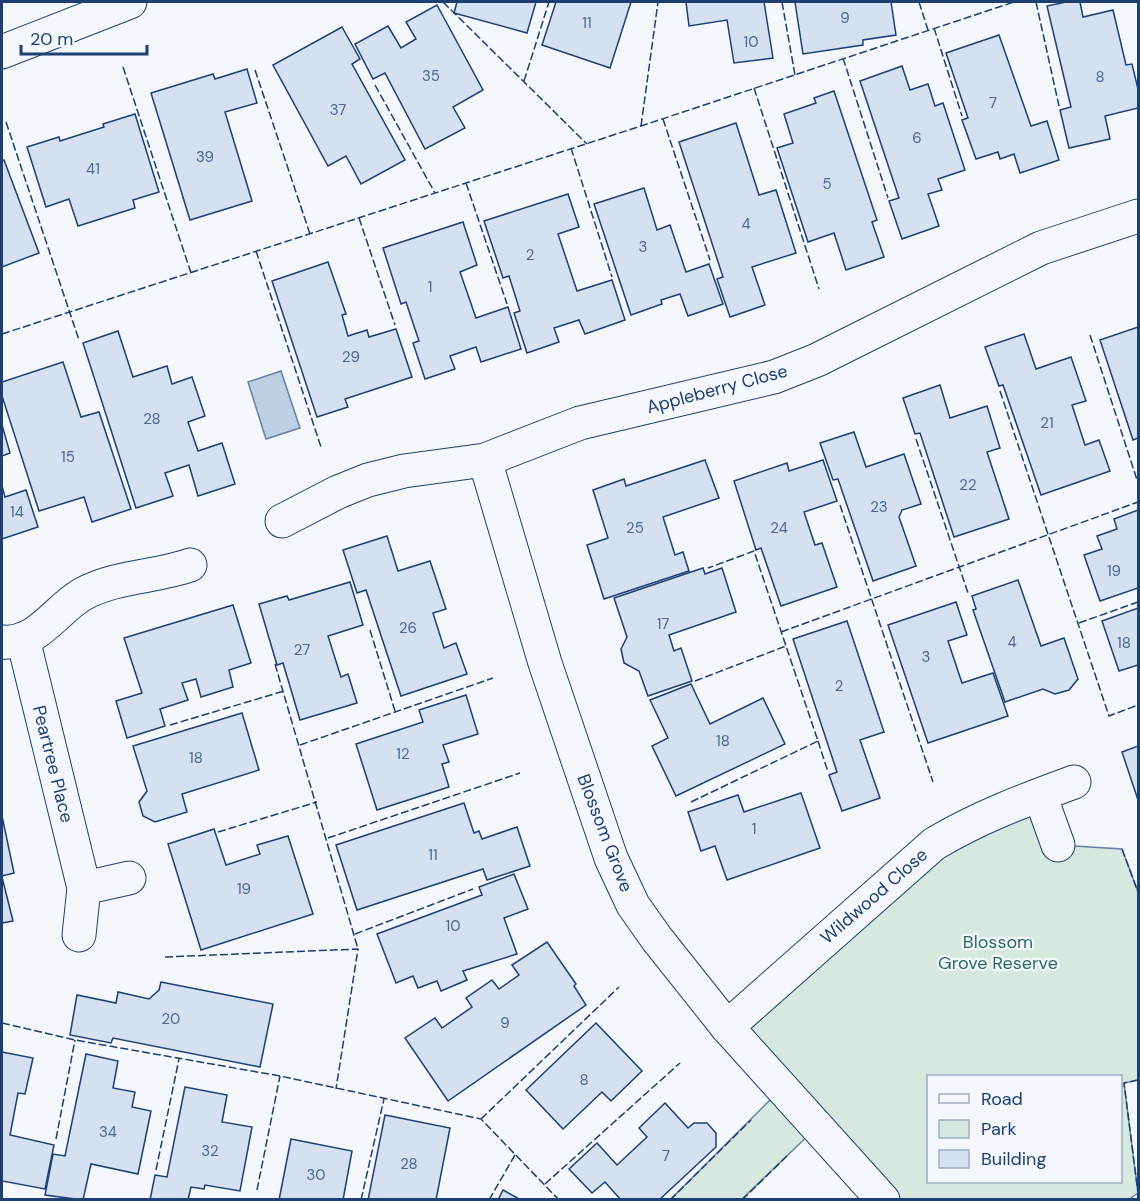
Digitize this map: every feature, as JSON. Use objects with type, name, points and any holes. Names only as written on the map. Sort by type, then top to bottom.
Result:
[{"type":"street","points":[[2,52],[130,2]]},
{"type":"street","name":"Appleberry Close","points":[[282,521],[368,480],[404,471],[485,460],[580,423],[774,377],[817,360],[1041,248],[1138,216]]},
{"type":"street","name":"Blossom Grove","points":[[485,460],[545,663],[611,858],[633,905],[727,1027],[883,1200]]},
{"type":"street","name":"Peartree Place","points":[[79,935],[84,888],[12,641],[38,632],[71,601],[85,592],[113,582],[190,565]]},
{"type":"street","name":"Wildwood Close","points":[[727,1027],[934,844],[971,823],[1074,782]]},
{"type":"street","points":[[1040,795],[1058,845]]},
{"type":"street","points":[[84,888],[129,878]]},
{"type":"green space","name":"Blossom Grove Reserve","points":[[1040,795],[1058,845],[1122,849],[1138,892],[1138,1080],[1124,1083],[1138,1193],[1128,1200],[884,1199],[817,1127],[742,1199],[670,1200],[782,1088],[727,1027],[934,844]]},
{"type":"water","points":[[281,371],[300,428],[266,439],[248,382]]},
{"type":"building","points":[[457,2],[536,2],[527,33],[454,13]]},
{"type":"building","points":[[556,2],[631,2],[610,68],[542,45]]},
{"type":"building","points":[[686,2],[764,2],[773,58],[734,63],[727,20],[689,26]]},
{"type":"building","points":[[795,2],[891,2],[896,35],[863,40],[863,45],[803,54]]},
{"type":"building","points":[[1080,2],[1083,17],[1113,10],[1126,65],[1132,64],[1138,89],[1138,108],[1105,116],[1110,139],[1069,148],[1060,110],[1071,107],[1047,6]]},
{"type":"building","points":[[437,5],[483,90],[453,107],[465,128],[425,149],[385,73],[373,79],[355,44],[388,26],[401,48],[416,39],[406,22]]},
{"type":"building","points":[[342,27],[360,59],[352,64],[405,160],[361,184],[346,156],[328,166],[273,65]]},
{"type":"building","points":[[999,35],[1031,126],[1047,121],[1059,160],[1020,173],[1014,154],[1000,159],[998,152],[976,159],[962,120],[968,118],[946,53]]},
{"type":"building","points":[[902,66],[910,90],[928,84],[935,106],[943,103],[965,170],[938,179],[942,190],[928,194],[939,226],[902,239],[889,201],[899,198],[860,81]]},
{"type":"building","points":[[247,69],[257,103],[225,112],[252,201],[190,220],[151,93],[213,74],[215,79]]},
{"type":"building","points":[[834,91],[877,220],[872,222],[884,257],[846,270],[834,233],[808,242],[777,148],[793,143],[784,114],[816,103],[814,98]]},
{"type":"building","points":[[135,114],[159,192],[133,200],[135,208],[78,226],[69,199],[46,207],[27,147],[59,137],[60,141]]},
{"type":"building","points":[[736,123],[759,195],[776,190],[796,253],[752,267],[765,305],[730,317],[717,279],[723,277],[679,142]]},
{"type":"building","points":[[4,160],[39,253],[2,267],[2,161]]},
{"type":"building","points":[[644,188],[657,230],[670,225],[686,272],[709,264],[723,304],[688,316],[680,294],[661,300],[662,304],[631,315],[594,204]]},
{"type":"building","points":[[568,194],[579,227],[558,234],[577,291],[612,280],[625,320],[585,334],[579,320],[554,328],[559,342],[527,353],[514,313],[520,311],[509,276],[503,278],[484,221]]},
{"type":"building","points":[[463,222],[477,265],[460,272],[476,318],[508,307],[521,349],[481,362],[476,347],[450,356],[455,369],[425,379],[413,343],[419,341],[406,302],[401,304],[383,248]]},
{"type":"building","points":[[328,262],[346,314],[342,315],[348,336],[367,330],[369,337],[396,329],[412,377],[345,399],[348,407],[317,417],[272,281]]},
{"type":"building","points":[[1138,327],[1138,438],[1133,440],[1100,340]]},
{"type":"building","points":[[118,331],[133,377],[167,366],[172,384],[192,377],[205,416],[188,422],[198,451],[222,443],[235,484],[198,496],[189,465],[165,473],[173,496],[136,508],[83,343]]},
{"type":"building","points":[[1024,334],[1036,369],[1071,357],[1086,401],[1072,405],[1085,445],[1099,440],[1110,471],[1041,495],[1003,385],[999,386],[985,347]]},
{"type":"building","points":[[63,362],[81,417],[99,412],[131,509],[92,522],[84,497],[39,511],[2,396],[2,382]]},
{"type":"building","points":[[940,385],[950,418],[987,406],[1000,448],[987,452],[1009,519],[954,537],[920,433],[915,434],[903,398]]},
{"type":"building","points":[[2,425],[10,453],[2,456]]},
{"type":"building","points":[[854,432],[866,467],[904,454],[921,504],[902,510],[899,517],[916,566],[873,581],[838,479],[833,480],[820,443]]},
{"type":"building","points":[[705,460],[719,498],[663,517],[675,555],[683,552],[689,571],[604,599],[587,545],[608,538],[593,490],[624,479],[626,486]]},
{"type":"building","points":[[823,460],[837,501],[804,512],[815,545],[822,543],[837,587],[781,606],[761,548],[756,550],[734,481],[787,463],[789,471]]},
{"type":"building","points":[[2,486],[5,497],[26,490],[38,527],[2,539]]},
{"type":"building","points":[[1138,510],[1138,588],[1100,601],[1084,555],[1102,549],[1097,536],[1117,529],[1114,519]]},
{"type":"building","points":[[387,536],[398,571],[430,561],[446,609],[433,613],[444,648],[456,643],[467,674],[401,696],[366,590],[357,593],[343,550]]},
{"type":"building","points":[[703,568],[705,574],[722,568],[736,612],[669,635],[674,651],[681,648],[692,681],[648,696],[639,671],[624,663],[621,649],[627,637],[614,598]]},
{"type":"building","points":[[1018,580],[1041,646],[1064,638],[1078,679],[1069,690],[1055,694],[1043,689],[1005,702],[973,610],[976,609],[972,596]]},
{"type":"building","points":[[350,582],[363,625],[328,636],[341,677],[348,674],[357,703],[300,720],[283,663],[277,665],[259,604],[287,596],[289,600]]},
{"type":"building","points":[[956,602],[967,635],[948,641],[962,683],[993,673],[1008,716],[928,743],[888,625]]},
{"type":"building","points":[[233,605],[251,663],[229,670],[233,687],[201,697],[196,679],[182,683],[188,700],[160,709],[165,726],[127,738],[116,701],[142,693],[124,638]]},
{"type":"building","points":[[1138,608],[1138,665],[1119,671],[1102,621]]},
{"type":"building","points":[[847,621],[884,732],[860,740],[880,798],[842,811],[829,775],[837,772],[793,639]]},
{"type":"building","points":[[691,684],[710,724],[763,698],[785,744],[676,796],[652,746],[668,738],[650,700]]},
{"type":"building","points":[[466,695],[478,734],[443,745],[449,762],[442,764],[449,787],[377,810],[356,744],[423,722],[419,710]]},
{"type":"building","points":[[242,713],[259,770],[182,794],[187,812],[155,822],[143,816],[139,802],[147,791],[133,746]]},
{"type":"building","points":[[1138,746],[1138,800],[1122,752]]},
{"type":"building","points":[[801,793],[820,848],[727,880],[715,846],[701,851],[688,812],[738,795],[744,812]]},
{"type":"building","points":[[464,803],[474,833],[479,831],[482,839],[517,827],[530,866],[487,880],[483,869],[357,910],[336,845]]},
{"type":"building","points":[[2,816],[14,873],[2,876]]},
{"type":"building","points":[[214,829],[226,865],[260,854],[257,845],[288,836],[313,914],[201,950],[168,844]]},
{"type":"building","points":[[514,874],[528,909],[504,918],[517,954],[463,971],[467,980],[441,991],[437,981],[418,988],[413,976],[396,983],[377,934],[482,895],[479,887]]},
{"type":"building","points":[[2,877],[13,921],[2,923]]},
{"type":"building","points":[[547,942],[576,984],[574,986],[586,1005],[448,1101],[405,1038],[435,1018],[442,1028],[472,1007],[466,998],[492,980],[499,989],[519,975],[512,965]]},
{"type":"building","points":[[161,982],[273,1004],[260,1067],[113,1038],[111,1043],[70,1035],[77,995],[116,1003],[118,992],[149,999],[159,990]]},
{"type":"building","points":[[596,1023],[642,1071],[611,1101],[602,1092],[563,1129],[526,1090]]},
{"type":"building","points":[[2,1052],[33,1058],[25,1094],[18,1093],[10,1135],[54,1145],[45,1189],[2,1181]]},
{"type":"building","points":[[86,1054],[118,1061],[113,1088],[135,1092],[132,1107],[151,1111],[138,1174],[91,1164],[83,1200],[45,1195],[53,1154],[65,1156]]},
{"type":"building","points":[[185,1087],[227,1095],[222,1122],[252,1127],[240,1191],[205,1185],[204,1189],[191,1187],[188,1200],[150,1200],[155,1175],[167,1177]]},
{"type":"building","points":[[665,1103],[688,1128],[694,1123],[707,1123],[716,1133],[716,1147],[659,1200],[621,1200],[605,1182],[592,1193],[569,1169],[597,1143],[617,1165],[647,1137],[639,1128]]},
{"type":"building","points":[[385,1115],[450,1128],[436,1200],[368,1200]]},
{"type":"building","points":[[291,1139],[352,1151],[343,1200],[279,1200]]},
{"type":"building","points":[[503,1190],[521,1200],[498,1200]]},
{"type":"fence","points":[[443,2],[587,144]]},
{"type":"fence","points":[[524,81],[549,2]]},
{"type":"fence","points":[[641,126],[658,2]]},
{"type":"fence","points":[[782,2],[795,75]]},
{"type":"fence","points":[[919,2],[928,30]]},
{"type":"fence","points":[[2,334],[1014,2]]},
{"type":"fence","points":[[1036,2],[1059,106]]},
{"type":"fence","points":[[934,28],[962,116]]},
{"type":"fence","points":[[843,58],[888,198]]},
{"type":"fence","points":[[123,67],[191,273]]},
{"type":"fence","points":[[255,70],[310,234]]},
{"type":"fence","points":[[375,85],[435,193]]},
{"type":"fence","points":[[754,88],[819,289]]},
{"type":"fence","points":[[663,119],[710,260]]},
{"type":"fence","points":[[6,122],[79,340]]},
{"type":"fence","points":[[571,148],[612,277]]},
{"type":"fence","points":[[466,183],[507,304]]},
{"type":"fence","points":[[359,218],[395,325]]},
{"type":"fence","points":[[256,251],[321,447]]},
{"type":"fence","points":[[1090,335],[1138,483]]},
{"type":"fence","points":[[1000,391],[1109,716],[1138,705]]},
{"type":"fence","points":[[916,439],[968,593]]},
{"type":"fence","points":[[781,632],[1138,502]]},
{"type":"fence","points":[[840,505],[933,782]]},
{"type":"fence","points":[[691,802],[818,741],[754,551],[708,568]]},
{"type":"fence","points":[[1079,623],[1138,602]]},
{"type":"fence","points":[[370,630],[395,711]]},
{"type":"fence","points":[[695,681],[786,646]]},
{"type":"fence","points":[[275,664],[358,949]]},
{"type":"fence","points":[[300,745],[493,678]]},
{"type":"fence","points":[[170,725],[284,691]]},
{"type":"fence","points":[[818,741],[828,772]]},
{"type":"fence","points":[[328,838],[520,773]]},
{"type":"fence","points":[[218,832],[317,802]]},
{"type":"fence","points":[[1122,849],[1138,892]]},
{"type":"fence","points":[[355,934],[473,889]]},
{"type":"fence","points":[[165,957],[358,949],[336,1089]]},
{"type":"fence","points":[[481,1119],[619,987]]},
{"type":"fence","points":[[2,1023],[75,1040],[280,1076],[481,1119],[559,1200]]},
{"type":"fence","points":[[56,1139],[75,1040]]},
{"type":"fence","points":[[156,1170],[179,1059]]},
{"type":"fence","points":[[545,1184],[680,1063]]},
{"type":"fence","points":[[257,1190],[280,1076]]},
{"type":"fence","points":[[1138,1080],[1124,1083],[1138,1193]]},
{"type":"fence","points":[[361,1200],[384,1099]]},
{"type":"fence","points":[[670,1200],[751,1120]]},
{"type":"fence","points":[[489,1200],[515,1155]]},
{"type":"fence","points":[[742,1200],[788,1155]]}]
